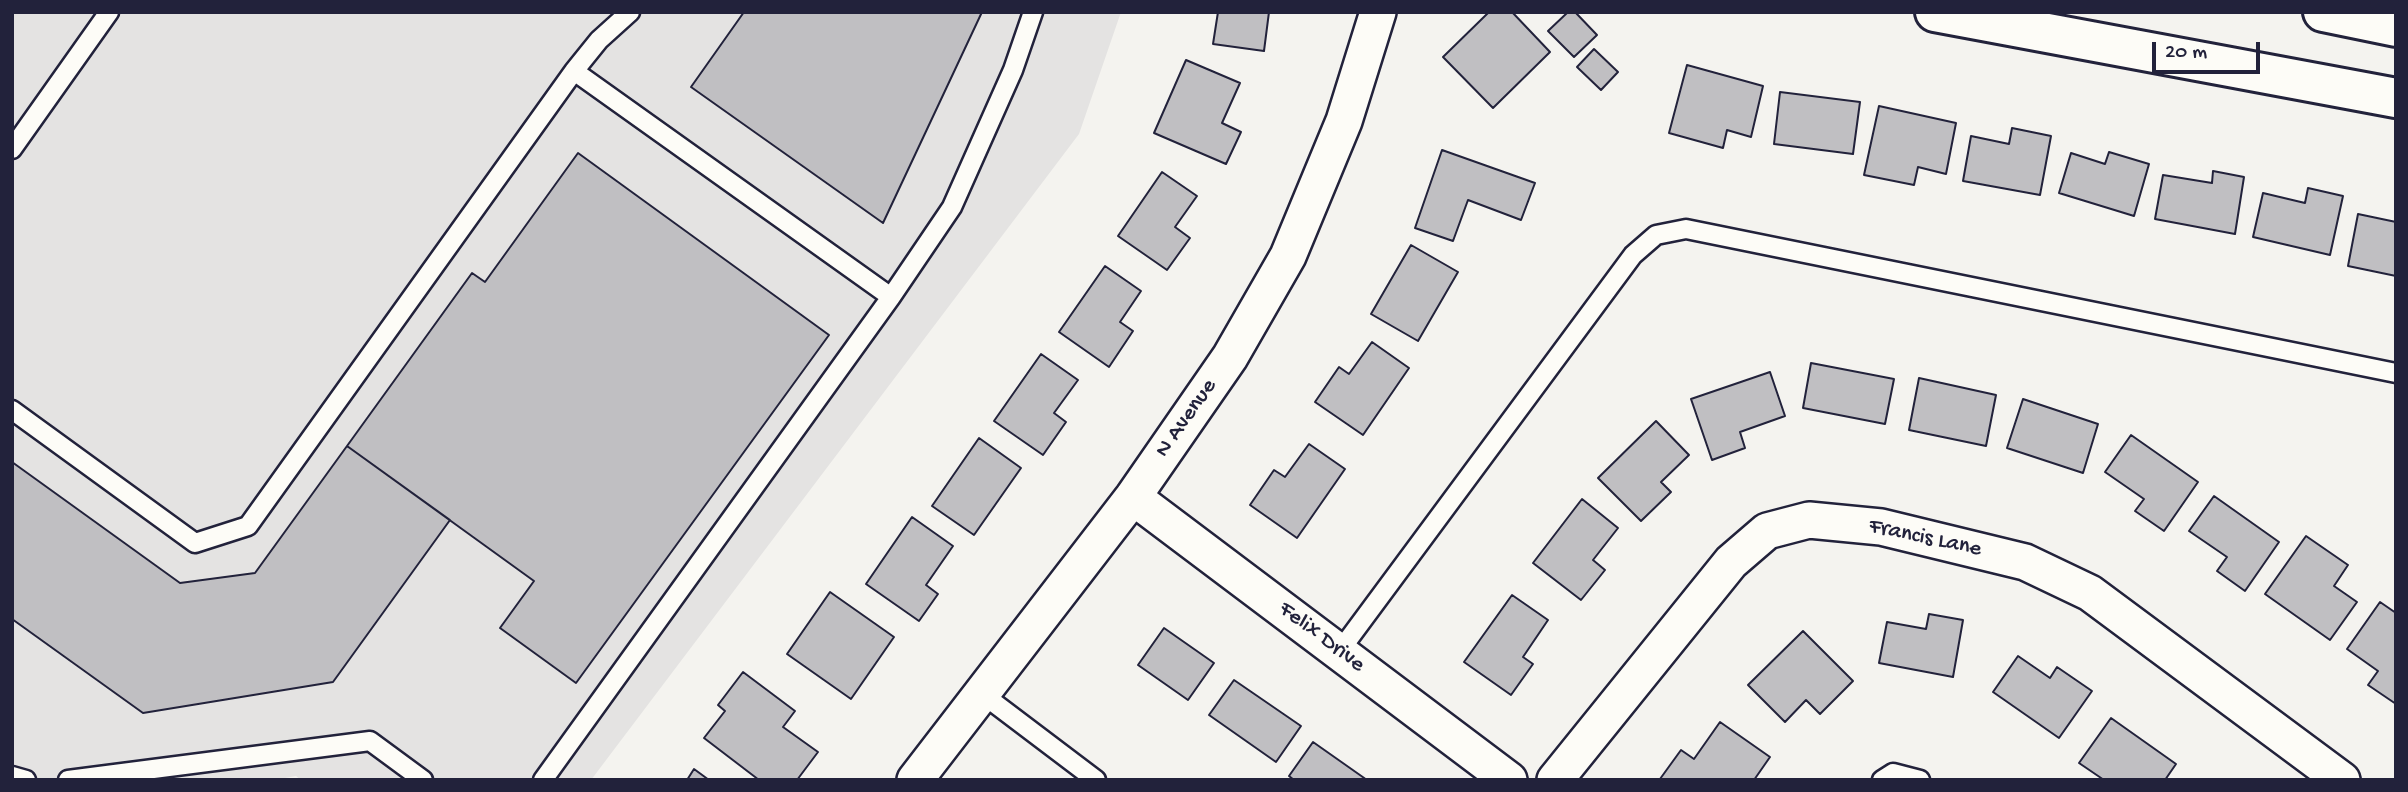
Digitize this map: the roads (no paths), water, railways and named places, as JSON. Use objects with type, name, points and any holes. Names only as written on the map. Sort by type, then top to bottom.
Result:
[{"type":"main road","points":[[2323,12],[2396,27]]},
{"type":"main road","points":[[1948,13],[2396,98]]},
{"type":"street","name":"N Avenue","points":[[915,780],[1133,497],[1230,357],[1289,256],[1344,121],[1378,12]]},
{"type":"street","name":"Felix Drive","points":[[1133,497],[1509,780]]},
{"type":"street","name":"Francis Lane","points":[[1555,780],[1731,562],[1766,531],[1809,520],[1881,527],[2025,562],[2079,588],[2342,780]]},
{"type":"lane","points":[[12,149],[109,12]]},
{"type":"lane","points":[[12,410],[195,543],[248,526],[574,71],[599,40],[630,12]]},
{"type":"lane","points":[[543,780],[891,297],[952,207],[1013,70],[1032,12]]},
{"type":"lane","points":[[574,71],[891,297]]},
{"type":"lane","points":[[1339,652],[1633,256],[1656,235],[1686,229],[2396,373]]},
{"type":"lane","points":[[981,693],[1096,780]]},
{"type":"lane","points":[[68,780],[370,741],[424,780]]},
{"type":"lane","points":[[1882,780],[1894,773],[1920,780]]},
{"type":"lane","points":[[12,776],[26,780]]}]
